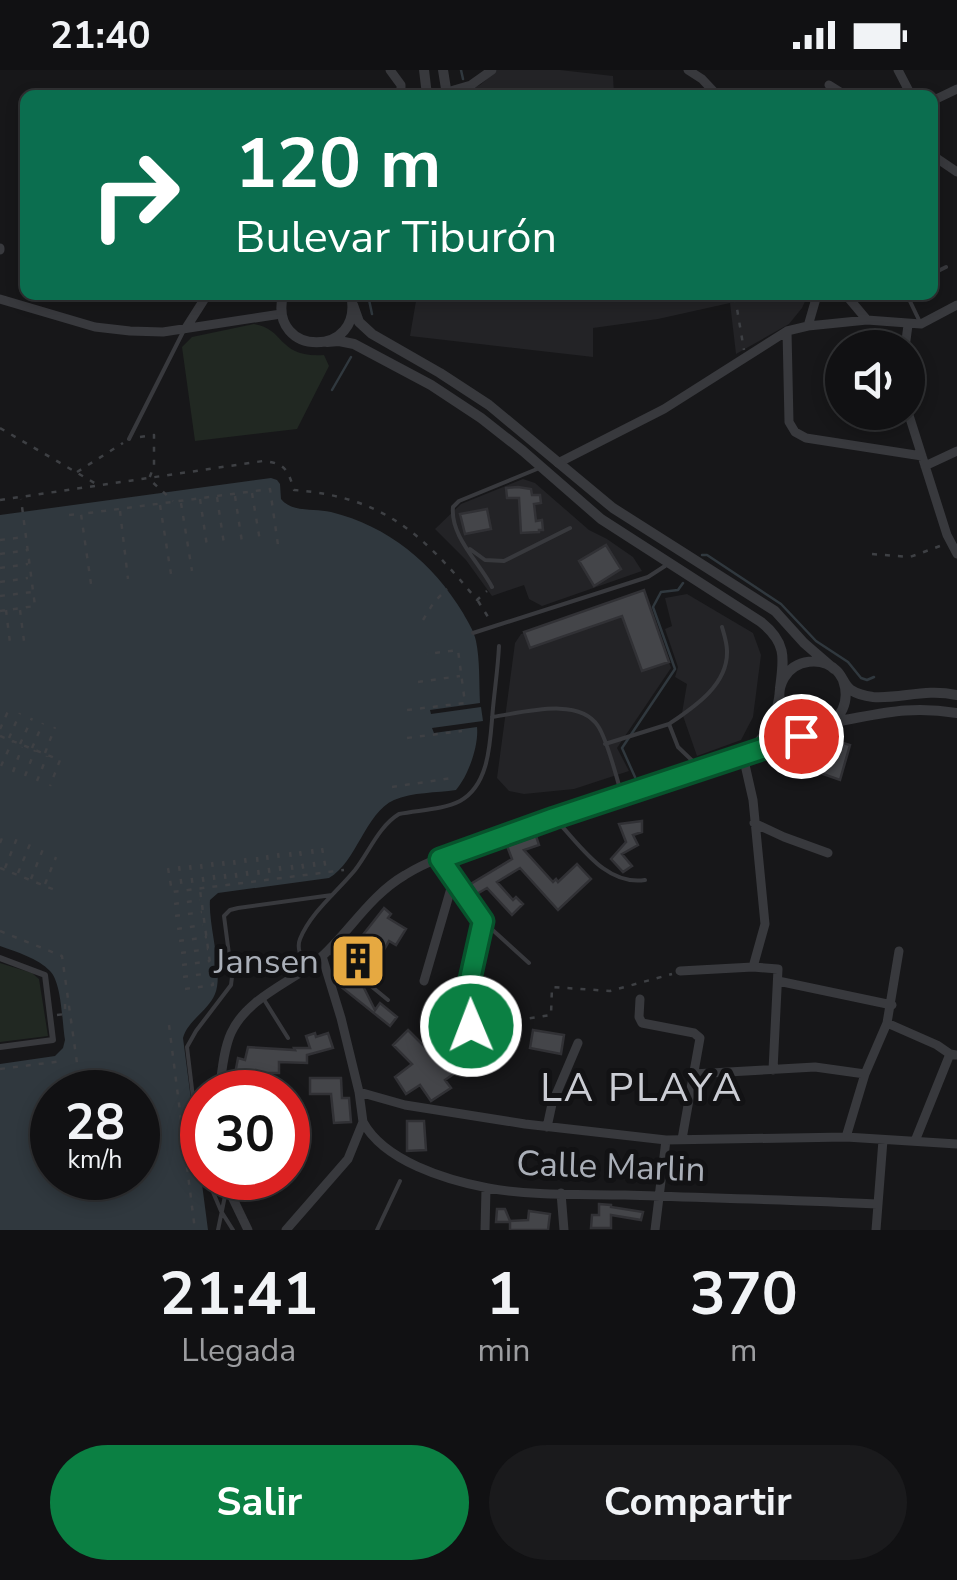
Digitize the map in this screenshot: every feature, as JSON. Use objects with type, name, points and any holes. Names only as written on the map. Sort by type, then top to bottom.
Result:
[{"type":"street","points":[[457,90],[471,86],[492,70]]},
{"type":"street","points":[[688,70],[712,90]]},
{"type":"street","points":[[829,85],[837,90]]},
{"type":"street","points":[[0,299],[96,327],[163,332],[281,314]]},
{"type":"street","points":[[186,328],[204,300]]},
{"type":"street","points":[[282,300],[281,314],[290,332],[301,340],[354,344],[431,386],[481,418],[602,519],[771,630],[783,656],[776,711],[766,734],[743,756]]},
{"type":"street","points":[[327,342],[348,325],[352,300]]},
{"type":"street","points":[[352,300],[358,322],[372,334],[489,404],[576,480],[641,527],[774,611],[850,689],[868,696],[922,692],[957,695]]},
{"type":"street","points":[[808,326],[816,300]]},
{"type":"street","points":[[850,300],[867,320]]},
{"type":"street","points":[[558,463],[664,409],[787,331],[867,320],[922,324],[957,306]]},
{"type":"street","points":[[908,325],[908,330]]},
{"type":"street","points":[[787,331],[790,422],[796,432],[806,438],[924,461],[957,451]]},
{"type":"street","points":[[914,430],[957,554]]},
{"type":"street","points":[[821,728],[795,723],[786,714],[779,692],[786,674],[799,664],[820,662],[834,669]]},
{"type":"street","points":[[224,1070],[232,1032],[244,1014],[325,953],[390,884],[440,859],[821,728],[841,714],[846,700],[843,680]]},
{"type":"street","points":[[832,722],[906,709],[957,713]]},
{"type":"street","points":[[743,756],[753,800],[765,924],[753,967]]},
{"type":"street","points":[[754,823],[828,853]]},
{"type":"street","points":[[440,859],[483,921],[468,988],[471,1026]]},
{"type":"street","points":[[424,981],[454,878]]},
{"type":"street","points":[[846,1137],[865,1074],[888,1023],[899,951]]},
{"type":"street","points":[[285,1230],[348,1158],[363,1122],[325,953]]},
{"type":"street","points":[[0,958],[44,974],[54,1040],[0,1047]]},
{"type":"street","points":[[680,971],[774,967],[779,976],[773,1070]]},
{"type":"street","points":[[779,976],[892,1005]]},
{"type":"street","points":[[640,999],[642,1024],[698,1035],[700,1041],[682,1139]]},
{"type":"street","points":[[888,1023],[954,1055],[915,1141]]},
{"type":"street","points":[[547,1127],[552,1104],[578,1043]]},
{"type":"street","points":[[693,1074],[815,1066],[865,1074]]},
{"type":"street","points":[[358,1092],[405,1105],[666,1140],[846,1137],[957,1144]]},
{"type":"street","name":"Calle Marlin","points":[[363,1122],[374,1140],[392,1154],[486,1188],[877,1204]]},
{"type":"street","points":[[655,1230],[666,1140]]},
{"type":"street","points":[[876,1230],[883,1140]]},
{"type":"street","points":[[485,1230],[486,1188]]},
{"type":"street","points":[[562,1193],[564,1230]]},
{"type":"street","points":[[234,1200],[249,1228]]},
{"type":"lane","points":[[938,271],[946,267]]},
{"type":"lane","points":[[910,300],[922,324]]},
{"type":"lane","points":[[129,439],[186,328]]},
{"type":"lane","points":[[492,587],[453,520],[453,507],[459,500],[542,467]]},
{"type":"lane","points":[[466,546],[485,560],[504,562],[570,528]]},
{"type":"lane","points":[[473,632],[648,577],[669,563]]},
{"type":"lane","points":[[605,744],[669,724],[694,707],[718,681],[725,665],[728,650],[722,627]]},
{"type":"lane","points":[[306,969],[298,949],[299,940],[392,818],[460,801],[478,782],[486,761],[499,646]]},
{"type":"lane","points":[[492,717],[560,708],[588,716],[598,726],[622,795]]},
{"type":"lane","points":[[669,724],[678,747],[701,769]]},
{"type":"lane","points":[[554,818],[608,872],[631,882],[645,880]]},
{"type":"lane","points":[[190,1070],[187,1047],[231,986],[224,916],[238,908],[332,895]]},
{"type":"lane","points":[[483,921],[529,964]]},
{"type":"lane","points":[[325,953],[355,970],[388,1000]]},
{"type":"lane","points":[[263,998],[288,1038]]},
{"type":"lane","points":[[377,1230],[400,1181]]},
{"type":"lane","points":[[217,1200],[232,1230]]},
{"type":"lane","points":[[218,1230],[223,1200]]},
{"type":"path","points":[[736,300],[745,356]]},
{"type":"path","points":[[0,428],[99,486]]},
{"type":"path","points":[[77,472],[129,439],[154,435],[154,466],[148,479]]},
{"type":"path","points":[[0,500],[276,462],[289,472],[294,490],[328,492],[363,503],[398,522],[432,548],[477,600],[492,587]]},
{"type":"path","points":[[148,479],[174,502]]},
{"type":"path","points":[[69,516],[270,490],[278,545]]},
{"type":"path","points":[[252,492],[260,540]]},
{"type":"path","points":[[234,494],[242,542]]},
{"type":"path","points":[[0,610],[35,606],[20,496]]},
{"type":"path","points":[[217,496],[224,544]]},
{"type":"path","points":[[200,499],[206,546]]},
{"type":"path","points":[[181,501],[192,572]]},
{"type":"path","points":[[160,503],[171,574]]},
{"type":"path","points":[[120,509],[128,579]]},
{"type":"path","points":[[81,514],[91,584]]},
{"type":"path","points":[[0,540],[26,536]]},
{"type":"path","points":[[872,554],[910,558],[950,542]]},
{"type":"path","points":[[0,554],[28,550]]},
{"type":"path","points":[[0,568],[30,564]]},
{"type":"path","points":[[0,582],[32,578]]},
{"type":"path","points":[[423,620],[447,589]]},
{"type":"path","points":[[0,596],[33,592]]},
{"type":"path","points":[[20,608],[24,641]]},
{"type":"path","points":[[6,610],[10,643]]},
{"type":"path","points":[[407,710],[465,702],[458,650],[427,654]]},
{"type":"path","points":[[418,682],[462,676]]},
{"type":"path","points":[[0,729],[9,710]]},
{"type":"path","points":[[2,766],[20,713]]},
{"type":"path","points":[[12,772],[32,718]]},
{"type":"path","points":[[25,776],[43,723]]},
{"type":"path","points":[[36,781],[55,727]]},
{"type":"path","points":[[407,738],[462,731]]},
{"type":"path","points":[[0,736],[60,760],[50,786]]},
{"type":"path","points":[[392,786],[452,778]]},
{"type":"path","points":[[0,843],[4,833]]},
{"type":"path","points":[[17,838],[2,868],[56,890]]},
{"type":"path","points":[[18,875],[30,844]]},
{"type":"path","points":[[31,880],[44,848]]},
{"type":"path","points":[[322,848],[326,872]]},
{"type":"path","points":[[312,849],[315,873]]},
{"type":"path","points":[[300,851],[304,874]]},
{"type":"path","points":[[290,852],[293,876]]},
{"type":"path","points":[[278,853],[282,877]]},
{"type":"path","points":[[268,855],[270,879]]},
{"type":"path","points":[[44,886],[56,857]]},
{"type":"path","points":[[257,857],[260,880]]},
{"type":"path","points":[[245,858],[248,882]]},
{"type":"path","points":[[234,860],[237,883]]},
{"type":"path","points":[[223,861],[226,884]]},
{"type":"path","points":[[212,862],[215,886]]},
{"type":"path","points":[[185,989],[213,985],[201,864]]},
{"type":"path","points":[[190,865],[194,889]]},
{"type":"path","points":[[179,866],[182,890]]},
{"type":"path","points":[[168,868],[172,892],[339,870]]},
{"type":"path","points":[[174,904],[202,900]]},
{"type":"path","points":[[175,916],[204,912]]},
{"type":"path","points":[[177,929],[205,925]]},
{"type":"path","points":[[179,940],[206,937]]},
{"type":"path","points":[[181,953],[208,949]]},
{"type":"path","points":[[182,965],[210,960]]},
{"type":"path","points":[[504,1022],[552,1015],[552,986],[610,991],[680,971]]},
{"type":"path","points":[[183,977],[211,973]]},
{"type":"path","points":[[61,1014],[66,1014],[65,999],[69,998]]},
{"type":"path","points":[[170,1025],[195,1230]]},
{"type":"path","points":[[0,1069],[62,1061]]},
{"type":"shaded area","points":[[497,70],[560,70],[613,76],[614,90],[467,90],[480,85]]},
{"type":"shaded area","points":[[416,300],[806,300],[789,324],[736,354],[730,303],[593,328],[593,357],[410,336]]},
{"type":"shaded area","points":[[254,324],[272,331],[298,352],[324,355],[329,366],[297,429],[195,441],[182,347],[192,337]]},
{"type":"shaded area","points":[[271,478],[280,484],[281,499],[291,506],[331,512],[371,527],[407,549],[438,578],[467,620],[475,637],[479,664],[480,703],[430,710],[431,714],[481,707],[483,721],[432,728],[434,733],[477,727],[472,760],[456,790],[409,795],[384,806],[347,861],[329,878],[218,893],[210,900],[217,985],[212,1000],[183,1038],[187,1070],[180,1070],[180,1200],[204,1200],[208,1230],[0,1230],[0,1064],[55,1056],[65,1040],[59,994],[50,971],[39,962],[0,946],[0,515]]},
{"type":"shaded area","points":[[523,479],[535,483],[589,530],[633,557],[642,571],[542,606],[529,599],[524,585],[492,596],[466,560],[435,529],[461,504]]},
{"type":"shaded area","points":[[644,590],[671,668],[617,748],[629,771],[574,789],[524,794],[509,791],[497,778],[515,643],[521,634]]},
{"type":"shaded area","points":[[687,594],[753,633],[761,655],[753,717],[741,740],[697,756],[682,713],[687,684],[675,677],[678,667],[665,629],[672,626],[665,598]]},
{"type":"shaded area","points":[[0,963],[39,979],[48,1036],[0,1042]]},
{"type":"building","points":[[518,487],[540,495],[541,503],[534,504],[536,521],[542,520],[543,530],[521,533],[519,498],[507,498],[506,488]]},
{"type":"building","points":[[487,509],[491,529],[465,534],[460,514]]},
{"type":"building","points":[[606,545],[621,569],[594,586],[579,561]]},
{"type":"building","points":[[644,590],[669,662],[642,671],[622,616],[530,648],[524,632]]},
{"type":"building","points":[[830,739],[850,745],[840,780],[820,773]]},
{"type":"building","points":[[642,821],[642,832],[633,835],[638,845],[622,854],[632,866],[623,872],[611,859],[626,842],[619,824]]},
{"type":"building","points":[[536,836],[539,845],[524,850],[553,882],[577,864],[591,879],[558,910],[520,868],[497,882],[513,900],[516,897],[523,904],[512,915],[487,888],[475,895],[469,885],[512,859],[507,846]]},
{"type":"building","points":[[384,908],[391,914],[388,918],[406,929],[396,945],[389,941],[378,960],[373,957],[364,973],[347,959],[351,952],[362,958],[370,943],[362,936]]},
{"type":"building","points":[[341,969],[363,986],[375,1010],[380,1003],[397,1017],[390,1026],[340,986],[336,975]]},
{"type":"building","points":[[408,1030],[432,1054],[450,1041],[468,1064],[445,1080],[451,1088],[431,1101],[420,1085],[406,1094],[395,1077],[412,1064],[393,1045]]},
{"type":"building","points":[[533,1030],[564,1035],[561,1054],[530,1048]]},
{"type":"building","points":[[328,1033],[333,1048],[307,1055],[307,1063],[279,1062],[279,1070],[236,1070],[238,1058],[245,1060],[248,1047],[310,1048],[306,1036]]},
{"type":"building","points":[[310,1078],[341,1078],[342,1098],[349,1098],[351,1122],[334,1123],[331,1094],[310,1094]]},
{"type":"building","points":[[407,1121],[424,1121],[426,1150],[407,1151]]},
{"type":"building","points":[[599,1204],[643,1212],[641,1220],[611,1215],[611,1228],[591,1228],[592,1215],[599,1215]]},
{"type":"building","points":[[497,1209],[505,1209],[510,1221],[528,1220],[529,1211],[550,1214],[548,1230],[510,1230],[510,1222],[496,1222]]},
{"type":"waterway","points":[[461,70],[463,79]]},
{"type":"waterway","points":[[369,300],[372,314]]},
{"type":"waterway","points":[[332,390],[351,357]]},
{"type":"waterway","points":[[702,555],[781,604],[816,641],[848,662],[861,678],[874,677]]},
{"type":"waterway","points":[[635,777],[622,748],[675,669],[653,607],[661,592],[678,590],[683,583]]},
{"type":"place","name":"Jansen","points":[[358,961]]},
{"type":"district","name":"LA PLAYA","points":[[642,1087]]},
{"type":"route","points":[[471,1026],[468,988],[483,921],[440,859],[801,736]]}]
